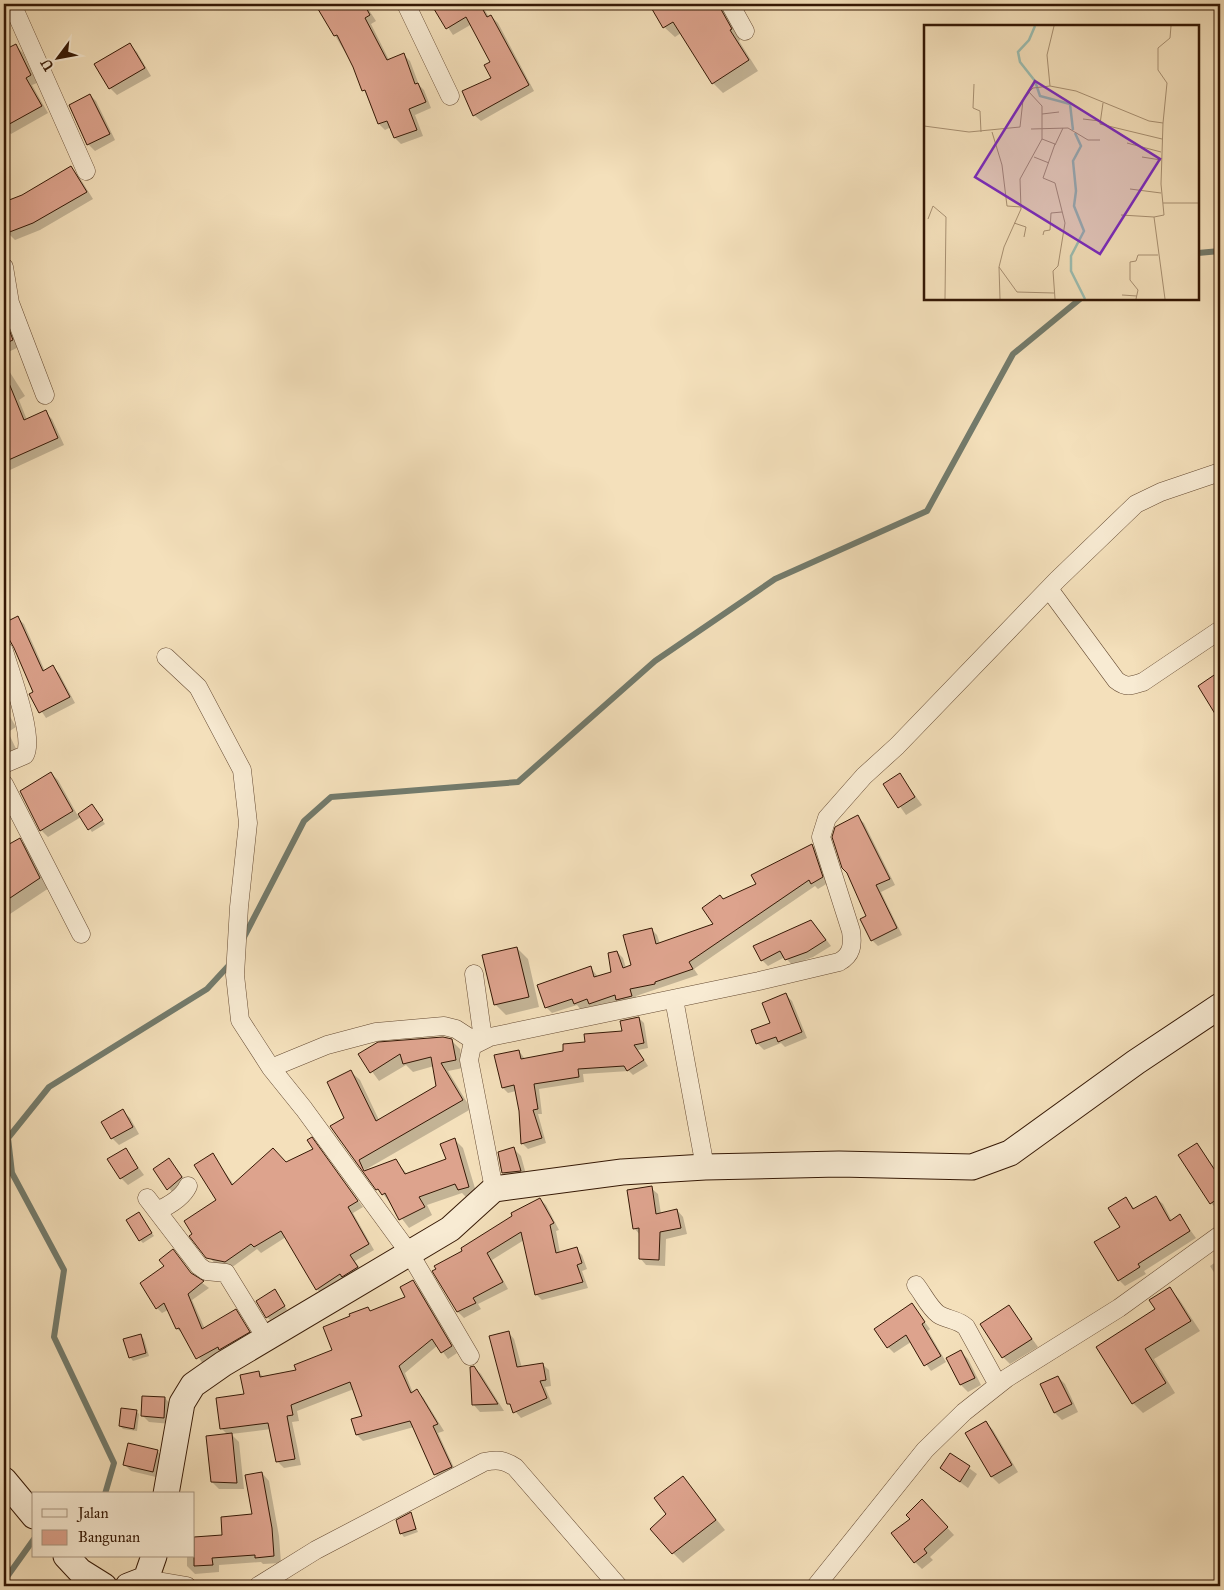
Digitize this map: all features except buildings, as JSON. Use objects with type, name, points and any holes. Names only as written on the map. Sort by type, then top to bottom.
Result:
[{"type":"street","points":[[12,4],[86,171]]},
{"type":"street","points":[[406,4],[450,96]]},
{"type":"street","points":[[730,4],[745,31]]},
{"type":"street","points":[[4,267],[7,304],[45,395]]},
{"type":"street","points":[[494,1189],[469,1060],[469,1053],[480,1041],[759,981],[839,962],[846,958],[853,945],[821,836],[827,818],[864,776],[897,746],[1049,589],[1136,504],[1161,492],[1220,472]]},
{"type":"street","points":[[1049,589],[1116,680],[1123,686],[1129,687],[1142,682],[1220,630]]},
{"type":"street","points":[[4,651],[25,721],[29,747],[26,755],[4,764]]},
{"type":"street","points":[[166,657],[198,687],[242,770],[248,823],[238,908],[235,976],[236,1004],[240,1020],[271,1068],[304,1109],[410,1254],[470,1356]]},
{"type":"street","points":[[4,784],[82,934]]},
{"type":"street","points":[[474,974],[480,1041]]},
{"type":"street","points":[[674,999],[705,1167]]},
{"type":"street","points":[[166,1492],[182,1403],[193,1385],[223,1364],[410,1254],[450,1228],[494,1189],[622,1172],[705,1167],[839,1164],[955,1167],[989,1162],[1010,1153],[1028,1141],[1136,1062],[1220,1006]]},
{"type":"street","points":[[271,1068],[327,1045],[376,1032],[444,1026],[480,1041]]},
{"type":"street","points":[[188,1186],[186,1191],[170,1204],[152,1204],[199,1266],[206,1271],[226,1274],[266,1338]]},
{"type":"street","points":[[816,1586],[925,1450],[964,1412],[998,1385],[1119,1308],[1220,1235]]},
{"type":"street","points":[[916,1285],[935,1312],[946,1318],[959,1320],[966,1327],[998,1385]]},
{"type":"street","points":[[258,1586],[316,1550],[484,1462],[496,1460],[505,1461],[515,1467],[618,1586]]},
{"type":"street","points":[[4,1480],[32,1514]]},
{"type":"street","points":[[68,1558],[80,1571],[104,1586]]},
{"type":"street","points":[[153,1558],[137,1583],[187,1586]]},
{"type":"waterway","points":[[1199,253],[1220,251]]},
{"type":"waterway","points":[[243,939],[304,821],[331,797],[518,782],[655,661],[775,579],[927,511],[1013,354],[1079,300]]},
{"type":"waterway","points":[[106,1492],[114,1463],[54,1337],[64,1270],[12,1173],[8,1138],[49,1087],[207,989],[231,963]]},
{"type":"waterway","points":[[4,1581],[32,1542]]}]
